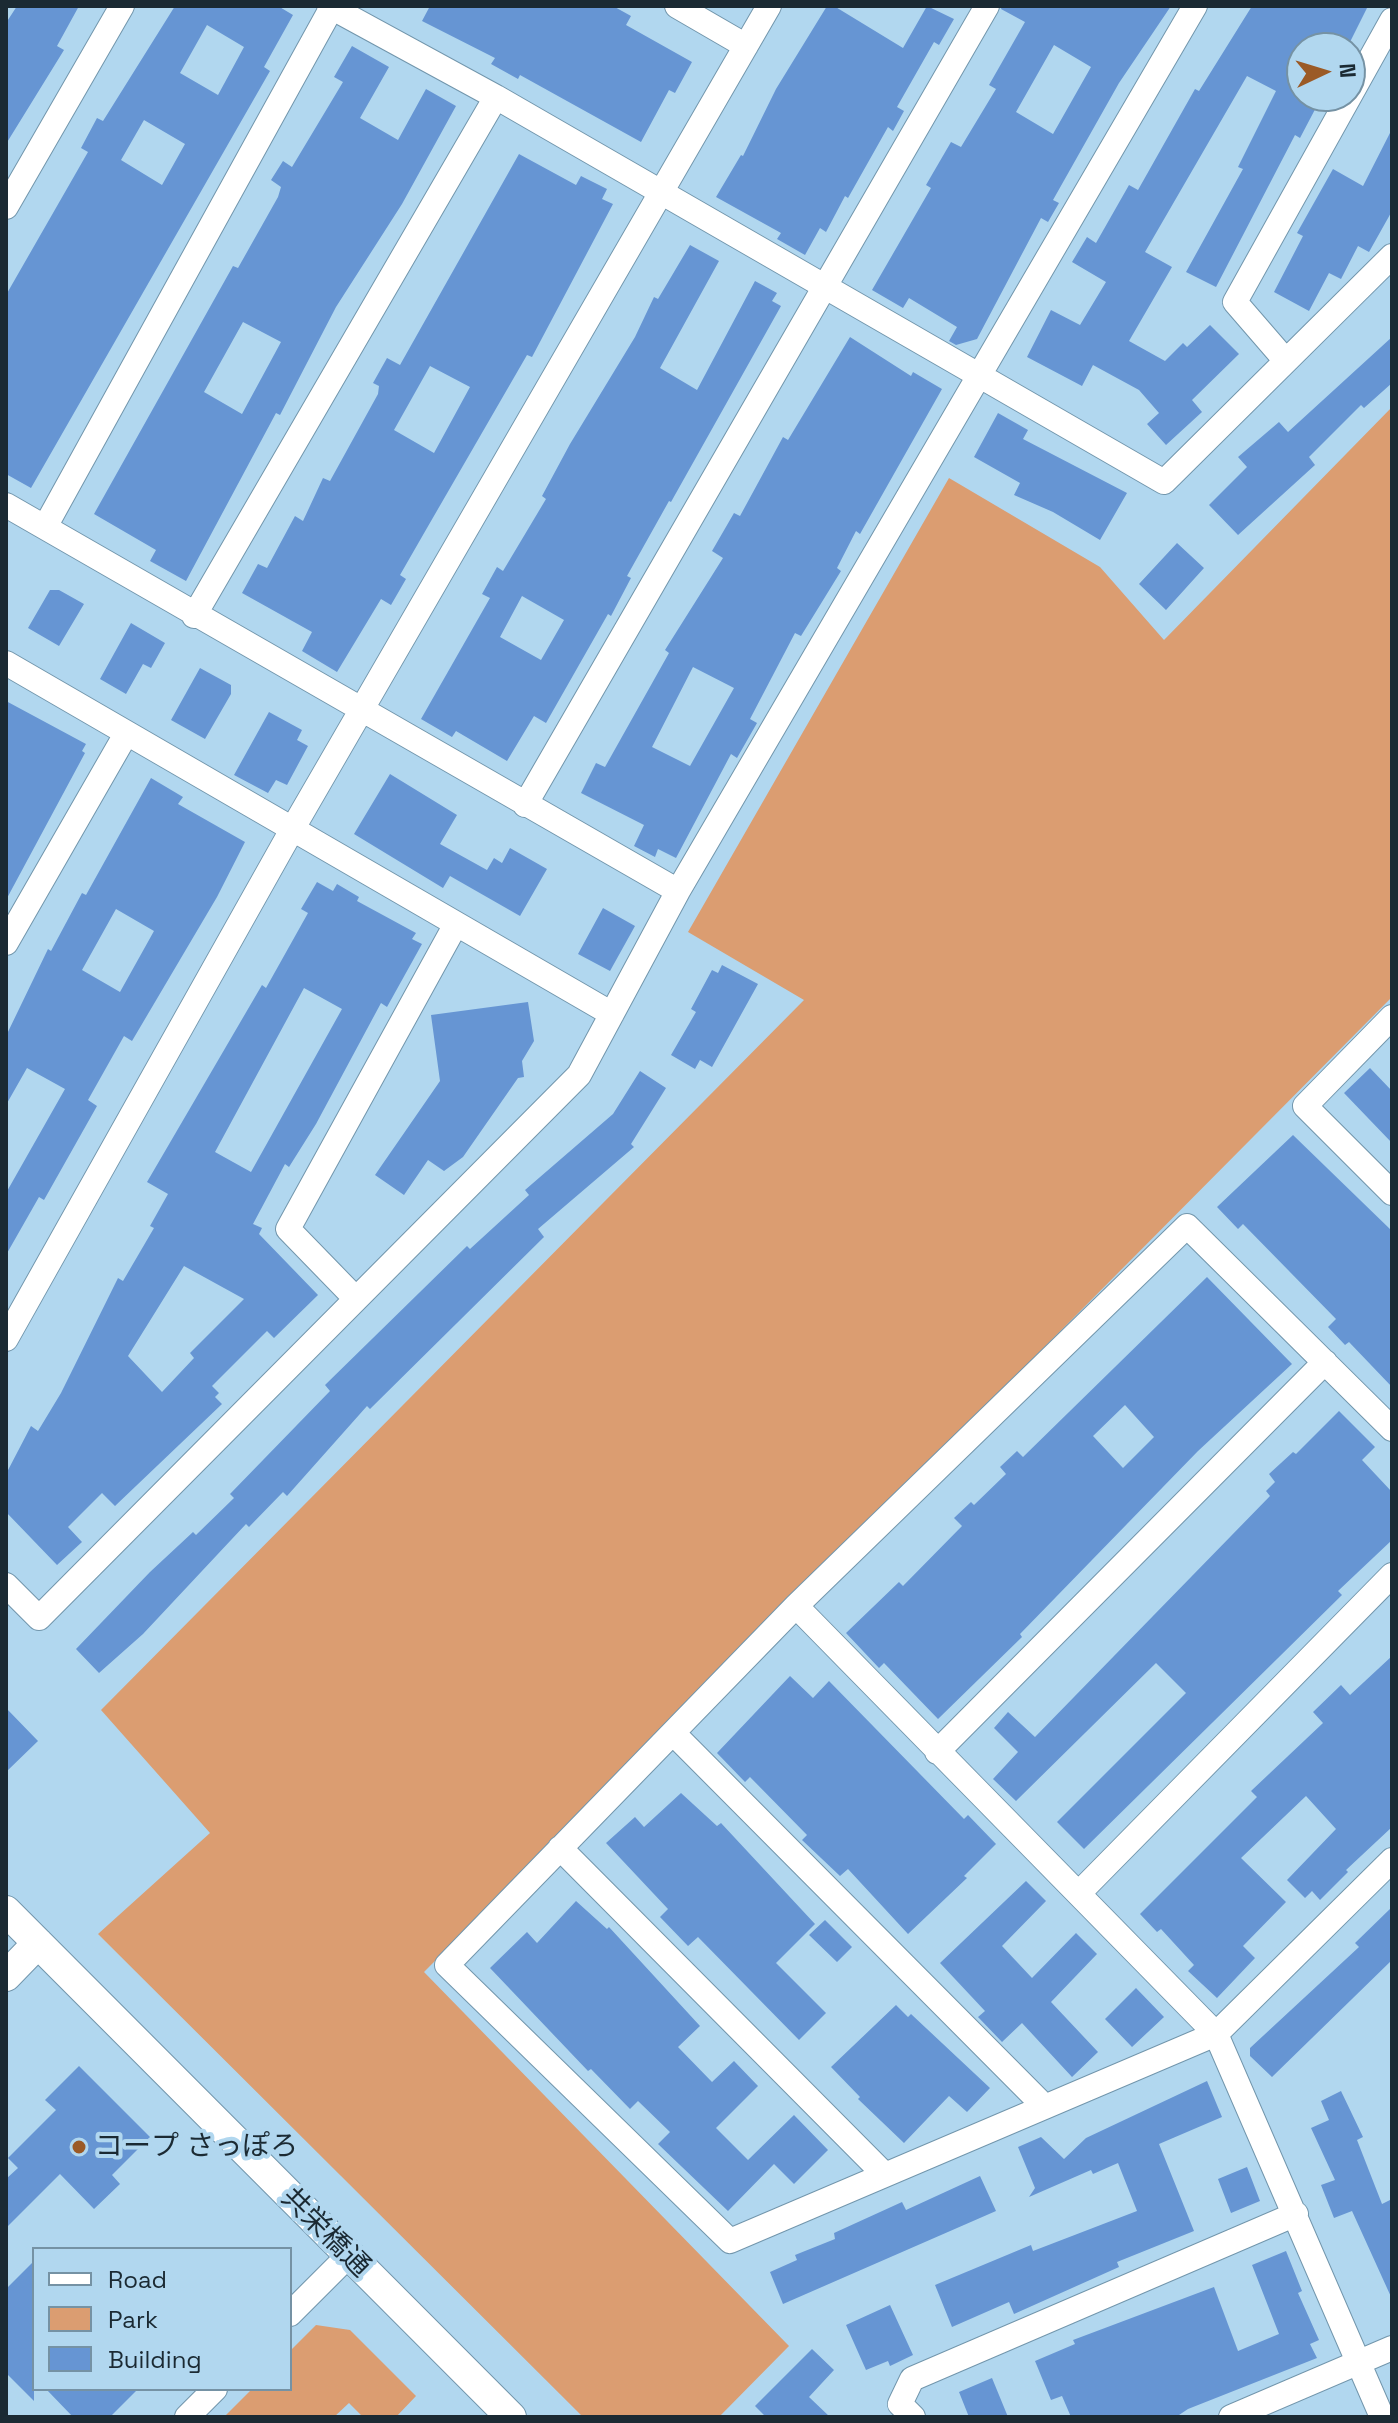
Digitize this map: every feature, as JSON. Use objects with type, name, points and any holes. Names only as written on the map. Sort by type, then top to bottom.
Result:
[{"type":"street","points":[[6,207],[122,6]]},
{"type":"street","points":[[677,6],[746,46]]},
{"type":"street","points":[[6,1339],[293,828],[769,6]]},
{"type":"street","points":[[525,805],[987,6]]},
{"type":"street","points":[[6,1585],[39,1618],[579,1075],[678,891],[1195,6]]},
{"type":"street","points":[[45,527],[331,7],[496,97],[1164,482],[1392,256]]},
{"type":"street","points":[[1286,361],[1235,302],[1392,20]]},
{"type":"street","points":[[194,616],[496,97]]},
{"type":"street","points":[[6,505],[194,616],[678,891]]},
{"type":"street","points":[[6,663],[612,1014]]},
{"type":"street","points":[[6,943],[126,734]]},
{"type":"street","points":[[356,1299],[288,1229],[456,924]]},
{"type":"street","points":[[1389,1184],[1305,1106],[1392,1017]]},
{"type":"street","points":[[1392,1429],[1187,1226],[796,1606],[447,1965],[730,2241],[1216,2034],[1392,1860]]},
{"type":"street","points":[[937,1752],[1325,1362]]},
{"type":"street","points":[[1079,1893],[1392,1575]]},
{"type":"street","points":[[796,1606],[1216,2034],[1382,2417]]},
{"type":"street","points":[[673,1733],[1044,2106]]},
{"type":"street","points":[[560,1848],[885,2175]]},
{"type":"street","name":"共栄橋通","points":[[6,1911],[511,2417]]},
{"type":"street","points":[[6,1976],[38,1943]]},
{"type":"street","points":[[913,2417],[900,2404],[912,2379],[1296,2214]]},
{"type":"street","points":[[292,2312],[348,2256]]},
{"type":"street","points":[[1231,2417],[1392,2348]]},
{"type":"street","points":[[187,2417],[213,2391]]},
{"type":"green space","points":[[1392,407],[1392,997],[424,1972],[789,2346],[719,2417],[583,2417],[98,1934],[210,1833],[101,1710],[804,1000],[688,932],[949,478],[1100,567],[1164,640]]},
{"type":"green space","points":[[316,2325],[350,2330],[416,2396],[396,2417],[363,2417],[349,2403],[334,2417],[224,2417],[250,2391],[292,2391],[292,2349]]},
{"type":"building","points":[[17,6],[79,6],[57,46],[64,50],[6,144],[6,23]]},
{"type":"building","points":[[175,6],[278,6],[293,15],[264,67],[270,71],[31,488],[6,474],[6,295],[88,152],[81,148],[97,118],[103,121]],"holes":[[[207,25],[244,47],[218,95],[180,73]],[[144,120],[185,144],[162,185],[121,160]]]},
{"type":"building","points":[[430,6],[613,6],[631,16],[626,25],[692,62],[675,93],[669,90],[641,142],[520,75],[518,79],[491,64],[495,58],[422,21]]},
{"type":"building","points":[[827,6],[834,6],[903,48],[927,6],[954,19],[939,45],[934,42],[897,107],[904,111],[893,131],[888,127],[826,232],[820,228],[805,255],[777,239],[781,233],[716,197],[743,156],[776,89]]},
{"type":"building","points":[[1002,6],[1171,6],[1119,83],[1053,200],[1059,203],[1048,222],[1041,218],[977,339],[956,345],[949,341],[957,327],[909,298],[903,308],[872,290],[931,188],[926,185],[951,142],[961,147],[996,89],[989,85],[1025,22],[1001,9]],"holes":[[[1054,45],[1091,67],[1053,134],[1016,112]]]},
{"type":"building","points":[[1252,6],[1368,6],[1355,32],[1286,32],[1286,112],[1314,112],[1300,138],[1295,135],[1216,287],[1186,272],[1243,169],[1238,167],[1276,91],[1247,76],[1145,252],[1172,267],[1129,341],[1165,361],[1183,343],[1187,347],[1210,325],[1239,354],[1192,400],[1202,412],[1166,445],[1147,424],[1159,413],[1139,390],[1093,365],[1082,386],[1027,357],[1051,310],[1080,325],[1106,282],[1072,262],[1087,237],[1096,243],[1129,185],[1138,190],[1195,89],[1199,91]]},
{"type":"building","points":[[352,46],[389,67],[360,118],[398,140],[426,89],[456,106],[402,204],[336,307],[280,415],[276,413],[186,581],[150,561],[156,550],[94,514],[233,266],[238,268],[278,197],[281,187],[271,180],[283,161],[292,167],[343,82],[334,77]],"holes":[[[243,322],[281,342],[242,414],[204,392]]]},
{"type":"building","points":[[1392,129],[1392,211],[1369,252],[1358,246],[1341,279],[1329,273],[1309,311],[1274,292],[1303,236],[1297,233],[1333,169],[1363,186]]},
{"type":"building","points":[[519,154],[576,185],[581,176],[607,189],[602,199],[613,204],[532,357],[527,355],[400,575],[406,579],[391,605],[381,599],[337,672],[302,651],[312,632],[242,593],[258,564],[267,568],[295,516],[303,521],[323,478],[330,481],[378,394],[379,386],[373,383],[387,358],[400,365]],"holes":[[[430,366],[470,387],[434,453],[394,430]]]},
{"type":"building","points":[[690,245],[719,261],[660,368],[697,390],[755,281],[777,293],[772,301],[781,306],[627,576],[631,578],[611,616],[608,614],[546,723],[534,716],[507,761],[456,731],[452,737],[421,719],[490,598],[482,594],[497,567],[503,571],[546,499],[542,496],[570,444],[635,337],[654,297],[658,299]],"holes":[[[522,596],[564,620],[541,660],[500,637]]]},
{"type":"building","points":[[850,337],[911,376],[913,372],[942,389],[860,534],[856,531],[837,568],[841,571],[801,636],[795,633],[750,719],[757,723],[737,758],[731,754],[676,858],[658,849],[655,857],[634,846],[644,825],[581,793],[596,763],[605,767],[669,653],[665,650],[723,558],[712,551],[734,513],[740,516],[783,437],[788,440]],"holes":[[[693,667],[734,688],[690,766],[652,747]]]},
{"type":"building","points":[[1392,337],[1392,383],[1364,408],[1361,405],[1309,457],[1315,465],[1238,535],[1209,505],[1247,467],[1238,457],[1279,422],[1288,432]]},
{"type":"building","points":[[998,413],[1028,430],[1023,439],[1127,493],[1100,540],[1053,512],[1014,495],[1020,483],[974,457]]},
{"type":"building","points":[[1177,543],[1204,568],[1166,610],[1139,584]]},
{"type":"building","points":[[50,590],[59,590],[84,604],[59,646],[28,628]]},
{"type":"building","points":[[131,623],[165,643],[151,668],[143,664],[126,694],[100,679]]},
{"type":"building","points":[[200,668],[231,685],[231,694],[205,739],[171,720]]},
{"type":"building","points":[[6,701],[86,744],[82,751],[85,753],[6,900]]},
{"type":"building","points":[[269,712],[302,730],[297,740],[308,746],[287,785],[276,780],[268,793],[234,775]]},
{"type":"building","points":[[390,774],[457,815],[440,844],[487,870],[494,858],[502,863],[510,848],[547,869],[520,916],[450,876],[443,888],[354,834]]},
{"type":"building","points":[[151,778],[183,797],[178,804],[245,842],[217,897],[132,1041],[124,1036],[88,1100],[97,1106],[44,1200],[39,1197],[6,1255],[6,1193],[65,1089],[27,1068],[6,1105],[6,1036],[48,949],[51,951],[82,893],[86,895]],"holes":[[[116,909],[154,931],[120,992],[82,970]]]},
{"type":"building","points":[[317,882],[333,891],[337,884],[359,897],[357,901],[416,933],[412,939],[422,944],[387,1007],[381,1003],[316,1124],[289,1167],[285,1164],[253,1224],[262,1228],[259,1234],[318,1295],[274,1338],[267,1331],[212,1386],[219,1393],[215,1397],[222,1404],[115,1506],[102,1493],[68,1527],[82,1542],[57,1565],[6,1512],[6,1474],[31,1426],[38,1431],[61,1393],[118,1278],[123,1281],[154,1228],[150,1226],[168,1194],[147,1182],[262,985],[266,988],[308,913],[301,909]],"holes":[[[304,988],[342,1009],[251,1172],[215,1152]],[[184,1266],[244,1299],[190,1353],[194,1358],[162,1392],[128,1356]]]},
{"type":"building","points":[[603,908],[635,926],[610,971],[578,954]]},
{"type":"building","points":[[722,965],[758,984],[712,1067],[700,1060],[695,1069],[671,1055],[696,1012],[691,1009],[712,970],[718,973]]},
{"type":"building","points":[[528,1002],[534,1041],[522,1061],[524,1077],[518,1078],[463,1157],[444,1171],[428,1160],[404,1195],[375,1175],[440,1081],[431,1015]]},
{"type":"building","points":[[1370,1068],[1392,1091],[1392,1143],[1344,1093]]},
{"type":"building","points":[[640,1071],[666,1088],[631,1144],[634,1147],[538,1229],[544,1237],[370,1409],[367,1406],[287,1496],[283,1492],[249,1527],[246,1524],[143,1634],[99,1673],[76,1649],[150,1572],[193,1532],[196,1535],[234,1498],[230,1494],[330,1391],[325,1385],[467,1246],[470,1249],[529,1195],[525,1190],[613,1114]]},
{"type":"building","points":[[1293,1135],[1392,1231],[1392,1387],[1349,1342],[1345,1345],[1328,1327],[1336,1319],[1243,1224],[1238,1229],[1217,1207]]},
{"type":"building","points":[[1207,1277],[1292,1364],[1198,1451],[1020,1634],[1022,1637],[938,1719],[884,1663],[879,1668],[846,1633],[899,1582],[903,1586],[962,1526],[954,1518],[971,1502],[974,1505],[1006,1474],[1000,1467],[1017,1451],[1023,1457]],"holes":[[[1125,1405],[1154,1437],[1123,1468],[1093,1436]]]},
{"type":"building","points":[[1339,1411],[1375,1447],[1362,1460],[1392,1492],[1392,1540],[1338,1591],[1342,1595],[1084,1849],[1057,1822],[1186,1693],[1156,1663],[1016,1801],[993,1779],[1018,1752],[994,1728],[1008,1712],[1035,1737],[1270,1496],[1266,1491],[1275,1482],[1269,1474],[1293,1452],[1296,1454]]},
{"type":"building","points":[[1392,1656],[1392,1827],[1346,1870],[1348,1872],[1320,1900],[1312,1891],[1305,1898],[1287,1880],[1336,1829],[1306,1796],[1241,1858],[1286,1902],[1243,1946],[1255,1958],[1217,1998],[1188,1971],[1194,1965],[1161,1929],[1157,1932],[1140,1914],[1257,1797],[1251,1791],[1323,1723],[1313,1712],[1341,1685],[1350,1695]]},
{"type":"building","points":[[790,1676],[813,1698],[829,1681],[964,1819],[968,1815],[996,1844],[964,1876],[967,1878],[908,1934],[848,1869],[840,1876],[802,1840],[807,1835],[750,1777],[745,1782],[717,1753]]},
{"type":"building","points":[[6,1708],[38,1741],[6,1772]]},
{"type":"building","points":[[681,1793],[717,1826],[721,1823],[815,1924],[776,1963],[826,2013],[799,2040],[698,1937],[688,1946],[660,1917],[668,1909],[606,1843],[635,1817],[644,1827]]},
{"type":"building","points":[[1026,1881],[1046,1901],[1002,1946],[1032,1978],[1076,1933],[1097,1954],[1051,2002],[1098,2052],[1072,2077],[1022,2023],[1002,2042],[978,2017],[985,2011],[940,1963]]},
{"type":"building","points":[[576,1901],[607,1929],[609,1927],[700,2026],[678,2047],[712,2082],[734,2061],[758,2086],[716,2128],[748,2160],[794,2115],[828,2150],[794,2184],[774,2164],[728,2211],[658,2144],[670,2132],[638,2101],[630,2109],[591,2069],[588,2071],[490,1968],[527,1932],[537,1943]]},
{"type":"building","points":[[1392,1907],[1392,1960],[1272,2077],[1250,2056],[1250,2048],[1359,1947],[1355,1943]]},
{"type":"building","points":[[825,1920],[852,1947],[837,1962],[809,1935]]},
{"type":"building","points":[[1136,1988],[1164,2017],[1132,2047],[1105,2019]]},
{"type":"building","points":[[896,2005],[908,2017],[911,2014],[990,2088],[967,2112],[949,2096],[904,2143],[858,2099],[860,2097],[831,2067]]},
{"type":"building","name":"コープ さっぽろ","points":[[79,2066],[150,2137],[112,2175],[120,2184],[94,2209],[60,2174],[6,2228],[6,2179],[18,2168],[8,2158],[56,2110],[45,2100]]},
{"type":"building","points":[[1207,2081],[1222,2117],[1159,2144],[1194,2231],[1117,2262],[1119,2267],[1014,2314],[1009,2302],[952,2327],[935,2285],[1031,2245],[1033,2251],[1137,2211],[1118,2163],[1093,2174],[1091,2170],[1029,2197],[1035,2188],[1018,2147],[1041,2137],[1064,2159],[1086,2138]]},
{"type":"building","points":[[1341,2091],[1363,2137],[1357,2140],[1382,2204],[1392,2199],[1392,2299],[1352,2211],[1334,2218],[1321,2185],[1335,2180],[1311,2128],[1329,2120],[1321,2101]]},
{"type":"building","points":[[1247,2167],[1260,2201],[1231,2213],[1218,2179]]},
{"type":"building","points":[[980,2176],[996,2211],[783,2304],[770,2272],[797,2260],[795,2255],[835,2239],[834,2233],[902,2202],[906,2210]]},
{"type":"building","points":[[1286,2251],[1302,2291],[1298,2293],[1319,2340],[1310,2344],[1317,2358],[1188,2409],[1176,2417],[1071,2417],[1062,2396],[1051,2400],[1035,2361],[1075,2344],[1073,2340],[1214,2287],[1238,2351],[1279,2334],[1252,2265]]},
{"type":"building","points":[[32,2263],[34,2401],[6,2373],[6,2289]]},
{"type":"building","points":[[890,2305],[913,2355],[890,2366],[888,2361],[866,2370],[846,2325]]},
{"type":"building","points":[[812,2349],[834,2370],[809,2397],[830,2417],[766,2417],[755,2406]]},
{"type":"building","points":[[992,2378],[1008,2417],[969,2417],[959,2392]]},
{"type":"building","points":[[48,2391],[136,2391],[110,2417],[73,2417]]},
{"type":"place","name":"コープ さっぽろ","points":[[79,2147]]}]
